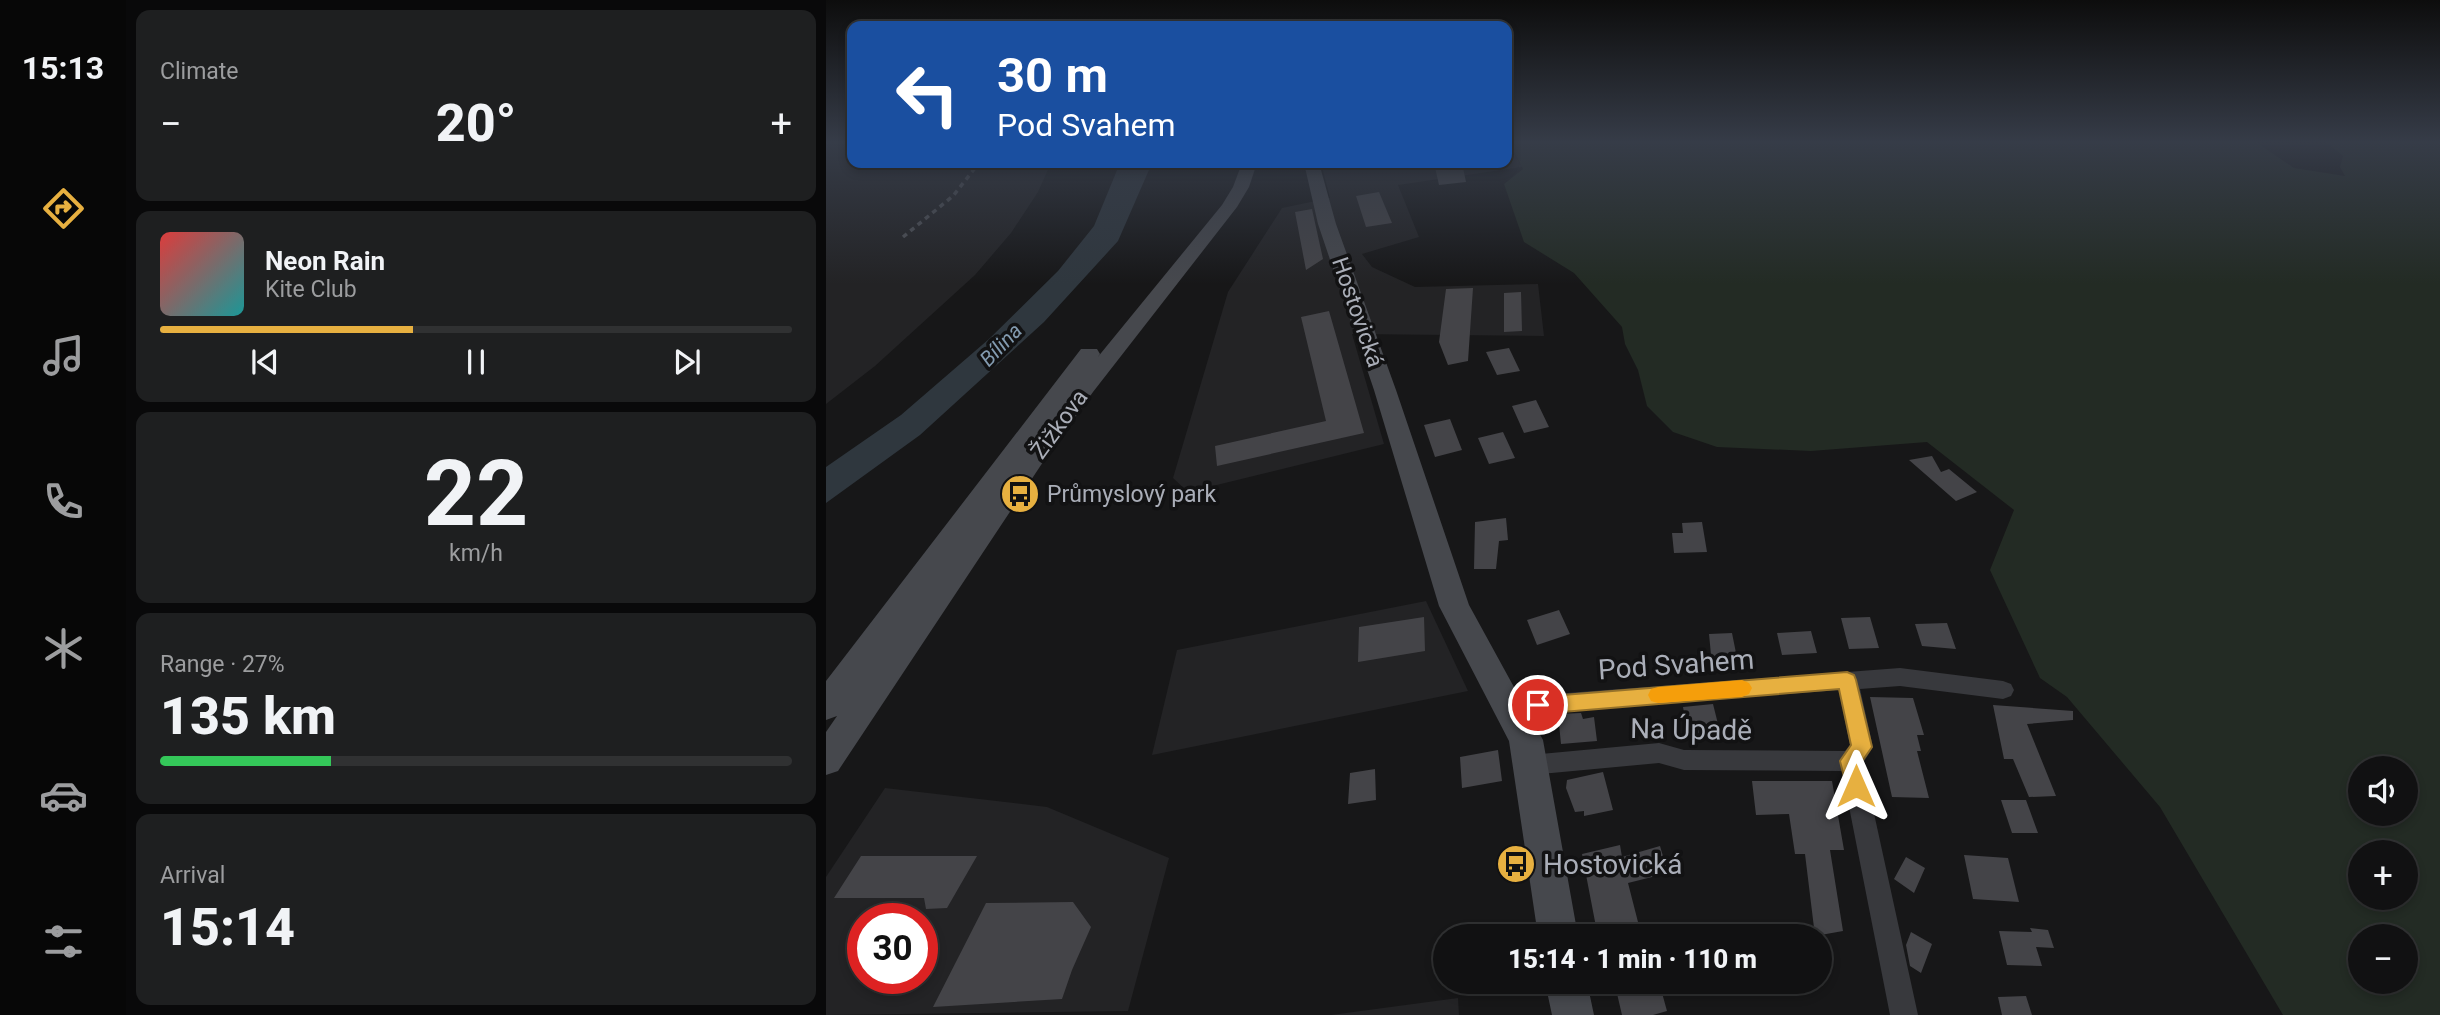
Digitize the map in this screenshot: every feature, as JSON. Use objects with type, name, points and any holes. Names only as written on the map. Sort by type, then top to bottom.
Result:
[{"type":"main road","name":"Žižkova","points":[[826,706],[1062,387],[1211,208],[1221,189]]},
{"type":"main road","name":"Žižkova","points":[[826,760],[1055,428],[1229,207],[1240,189]]},
{"type":"main road","name":"Hostovická","points":[[1318,189],[1327,224],[1385,390],[1454,606],[1526,740],[1556,924]]},
{"type":"main road","points":[[1569,994],[1573,1015]]},
{"type":"street","name":"Pod Svahem","points":[[1510,710],[1554,703],[1900,677],[2003,691]]},
{"type":"street","points":[[1847,680],[1861,747],[1850,761],[1904,1015]]},
{"type":"street","name":"Na Úpadě","points":[[1530,765],[1659,753],[1684,760],[1850,761]]},
{"type":"shaded area","points":[[826,189],[1039,189],[1011,233],[975,275],[875,366],[826,404]]},
{"type":"shaded area","points":[[1328,189],[1400,189],[1419,237],[1362,254],[1372,267],[1415,287],[1538,284],[1544,336],[1352,334],[1384,444],[1188,492],[1173,478],[1228,292],[1282,208],[1330,198]]},
{"type":"shaded area","points":[[1506,189],[2440,189],[2440,1015],[2283,1015],[2160,807],[2067,697],[2040,678],[1990,570],[2014,510],[1927,442],[1811,451],[1717,447],[1673,432],[1647,406],[1638,370],[1625,344],[1622,327],[1574,273],[1524,242]]},
{"type":"shaded area","points":[[1426,601],[1468,691],[1152,755],[1177,650]]},
{"type":"shaded area","points":[[885,788],[1047,807],[1169,858],[1128,1011],[826,1015],[826,877]]},
{"type":"shaded area","points":[[1458,998],[1459,1015],[1331,1015]]},
{"type":"water","name":"Bílina","points":[[1109,189],[1141,189],[1118,241],[1044,322],[920,435],[826,503],[826,467],[901,415],[989,339],[1058,271],[1094,226]]},
{"type":"building","points":[[1379,192],[1392,223],[1366,227],[1356,196]]},
{"type":"building","points":[[1312,209],[1323,259],[1306,270],[1295,212]]},
{"type":"building","points":[[1473,288],[1468,361],[1448,365],[1439,342],[1446,289]]},
{"type":"building","points":[[1521,292],[1522,331],[1504,332],[1504,293]]},
{"type":"building","points":[[1329,311],[1364,433],[1217,466],[1215,446],[1326,421],[1301,317]]},
{"type":"building","points":[[1509,348],[1520,371],[1497,375],[1486,352]]},
{"type":"building","points":[[1536,400],[1549,427],[1524,433],[1512,406]]},
{"type":"building","points":[[1450,419],[1462,450],[1435,457],[1424,425]]},
{"type":"building","points":[[1503,432],[1515,458],[1489,464],[1478,438]]},
{"type":"building","points":[[1932,456],[1941,472],[1949,469],[1977,492],[1956,501],[1909,460]]},
{"type":"building","points":[[1506,518],[1508,540],[1499,541],[1496,569],[1474,569],[1475,522]]},
{"type":"building","points":[[1702,522],[1707,552],[1674,553],[1672,533],[1683,533],[1682,523]]},
{"type":"building","points":[[1559,610],[1570,634],[1537,645],[1527,620]]},
{"type":"building","points":[[1424,617],[1425,651],[1358,662],[1359,627]]},
{"type":"building","points":[[1870,617],[1879,648],[1849,649],[1841,618]]},
{"type":"building","points":[[1947,623],[1956,649],[1922,646],[1915,624]]},
{"type":"building","points":[[1811,631],[1817,653],[1782,655],[1777,633]]},
{"type":"building","points":[[1732,633],[1738,663],[1712,665],[1709,634]]},
{"type":"building","points":[[1870,697],[1913,698],[1924,735],[1917,735],[1921,751],[1917,751],[1929,798],[1892,797]]},
{"type":"building","points":[[1713,704],[1720,732],[1688,734],[1683,707]]},
{"type":"building","points":[[1993,705],[2073,711],[2073,720],[2027,724],[2056,796],[2029,797],[2013,759],[2004,759]]},
{"type":"building","points":[[1581,713],[1583,719],[1594,717],[1597,741],[1561,744],[1558,714]]},
{"type":"building","points":[[1498,750],[1502,781],[1462,788],[1460,757]]},
{"type":"building","points":[[1375,769],[1376,800],[1348,804],[1350,773]]},
{"type":"building","points":[[1603,772],[1613,810],[1584,816],[1584,811],[1575,812],[1566,788],[1567,780]]},
{"type":"building","points":[[1752,781],[1832,781],[1844,850],[1830,850],[1843,931],[1832,933],[1832,924],[1814,924],[1805,854],[1795,854],[1789,814],[1756,815]]},
{"type":"building","points":[[2001,800],[2026,800],[2038,833],[2012,833]]},
{"type":"building","points":[[1620,845],[1622,857],[1660,846],[1668,873],[1628,883],[1638,922],[1595,924],[1582,854]]},
{"type":"building","points":[[1964,855],[2008,858],[2019,902],[1973,899]]},
{"type":"building","points":[[861,856],[977,856],[947,908],[938,908],[938,903],[925,903],[924,898],[834,898]]},
{"type":"building","points":[[1906,857],[1925,868],[1914,893],[1894,879]]},
{"type":"building","points":[[1073,902],[1091,927],[1062,999],[933,1007],[986,903]]},
{"type":"building","points":[[2030,928],[2048,930],[2054,948],[2036,947],[2042,966],[2007,965],[1999,931],[2032,932]]},
{"type":"building","points":[[1911,932],[1932,944],[1921,973],[1910,966],[1906,945]]},
{"type":"building","points":[[1617,994],[1662,994],[1667,1011],[1653,1015],[1622,1015]]},
{"type":"building","points":[[2026,996],[2032,1015],[2002,1015],[1998,997]]},
{"type":"railway","points":[[903,237],[958,189]]},
{"type":"slow traffic","points":[[1658,695],[1742,688]]},
{"type":"place","name":"Průmyslový park","points":[[1020,494]]},
{"type":"place","name":"Hostovická","points":[[1516,864]]},
{"type":"route","points":[[1538,705],[1847,680],[1861,747],[1850,761],[1856,786]]}]
